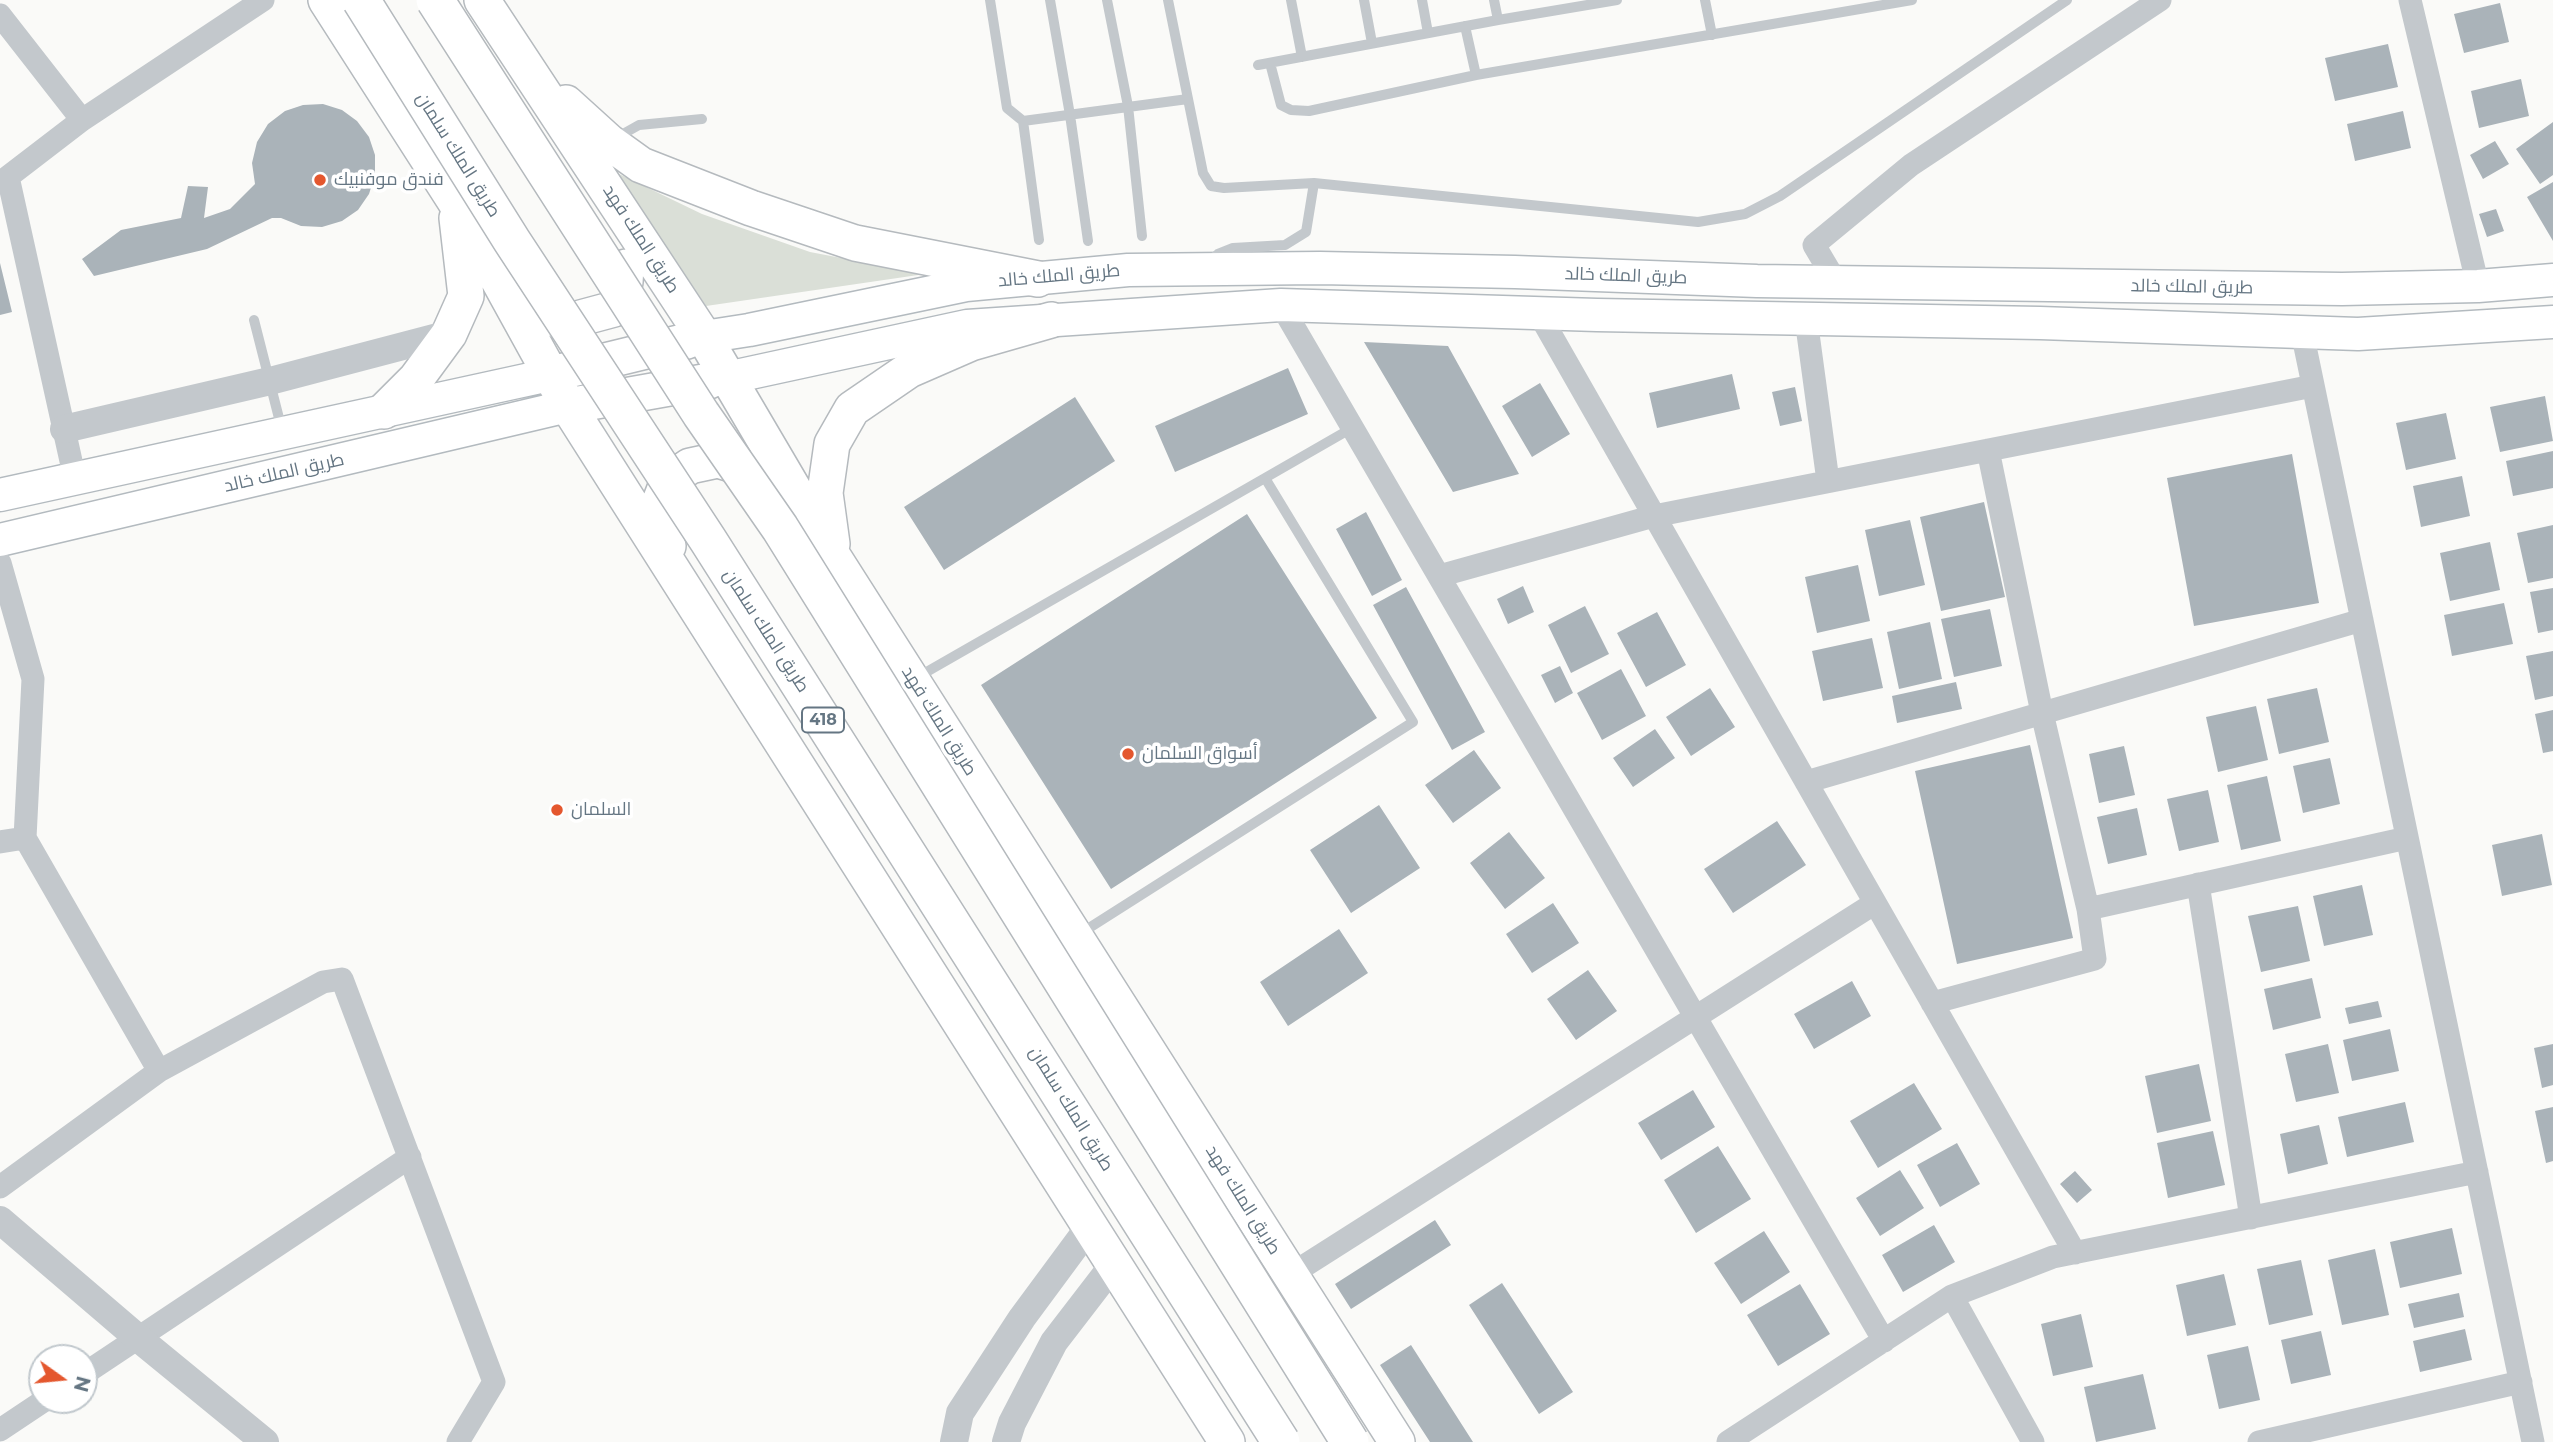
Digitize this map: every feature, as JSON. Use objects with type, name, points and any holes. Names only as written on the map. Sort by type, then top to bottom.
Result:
[{"type":"highway","name":"طريق الملك سلمان","points":[[361,0],[512,242],[708,540],[1281,1442]]},
{"type":"highway","points":[[435,0],[701,414],[780,528],[1350,1442]]},
{"type":"main road","points":[[326,0],[455,201],[521,295],[562,323],[614,309],[625,282],[627,247],[529,70]]},
{"type":"main road","name":"طريق الملك فهد","points":[[490,9],[704,337],[832,555],[1397,1442]]},
{"type":"main road","points":[[529,70],[609,142],[641,165],[751,208],[855,243],[1038,279]]},
{"type":"main road","points":[[384,411],[416,379],[449,334],[466,296],[455,201]]},
{"type":"main road","points":[[455,201],[568,407],[1227,1442]]},
{"type":"main road","name":"طريق الملك خالد","points":[[704,337],[966,285],[1128,270],[1320,268],[1836,282],[2342,289],[2478,286],[2553,280]]},
{"type":"main road","points":[[568,407],[727,378],[967,326],[1281,305],[2357,334],[2553,322]]},
{"type":"main road","points":[[832,555],[825,493],[832,444],[852,409],[909,370],[971,343],[1051,320]]},
{"type":"main road","points":[[0,495],[549,375],[704,337]]},
{"type":"main road","name":"طريق الملك خالد","points":[[0,540],[568,407]]},
{"type":"main road","points":[[707,626],[654,517],[668,481],[690,466],[718,460],[763,473],[832,555]]},
{"type":"street","points":[[75,478],[4,180],[82,120],[263,0]]},
{"type":"street","points":[[1836,282],[1814,245],[1911,165],[2160,0]]},
{"type":"street","points":[[2410,0],[2478,286]]},
{"type":"street","points":[[0,15],[82,120]]},
{"type":"street","points":[[1281,305],[1884,1341]]},
{"type":"street","points":[[1539,314],[2075,1253]]},
{"type":"street","points":[[1806,319],[1828,481]]},
{"type":"street","points":[[2302,332],[2533,1442]]},
{"type":"street","points":[[64,429],[270,381],[449,334]]},
{"type":"street","points":[[1439,576],[1654,516],[2313,386]]},
{"type":"street","points":[[1932,1003],[2095,959],[2088,909],[2042,713],[1988,450]]},
{"type":"street","points":[[0,563],[33,679],[25,838],[159,1071]]},
{"type":"street","points":[[1806,782],[2362,620]]},
{"type":"street","points":[[0,842],[25,838]]},
{"type":"street","points":[[2088,909],[2407,838]]},
{"type":"street","points":[[2198,884],[2251,1218]]},
{"type":"street","points":[[1290,1275],[1875,903]]},
{"type":"street","points":[[0,1187],[159,1071],[323,982],[342,979],[494,1382],[458,1442]]},
{"type":"street","points":[[98,1365],[410,1157]]},
{"type":"street","points":[[1728,1442],[1952,1296],[2053,1258],[2477,1172]]},
{"type":"street","points":[[0,1220],[265,1442]]},
{"type":"street","points":[[954,1442],[960,1413],[1022,1318],[1090,1226]]},
{"type":"street","points":[[1006,1442],[1012,1423],[1054,1342],[1114,1264]]},
{"type":"street","points":[[1952,1296],[2033,1442]]},
{"type":"street","points":[[2259,1442],[2521,1382]]},
{"type":"street","points":[[0,1430],[28,1411]]},
{"type":"lane","points":[[990,0],[1007,108],[1023,121],[1039,240]]},
{"type":"lane","points":[[1050,0],[1088,241]]},
{"type":"lane","points":[[1107,0],[1128,106],[1142,236]]},
{"type":"lane","points":[[1168,0],[1203,173],[1211,186],[1224,188],[1314,183],[1698,222],[1745,214],[1780,196],[2067,0]]},
{"type":"lane","points":[[1291,0],[1301,57]]},
{"type":"lane","points":[[1364,0],[1372,43]]},
{"type":"lane","points":[[1422,0],[1428,33]]},
{"type":"lane","points":[[1494,0],[1498,20]]},
{"type":"lane","points":[[1617,0],[1264,64],[1281,105],[1291,110],[1308,111],[1476,75],[1912,0]]},
{"type":"lane","points":[[1704,0],[1712,35]]},
{"type":"lane","points":[[1465,26],[1476,75]]},
{"type":"lane","points":[[1023,121],[1188,100]]},
{"type":"lane","points":[[609,142],[639,125],[702,119]]},
{"type":"lane","points":[[1201,269],[1218,254],[1233,248],[1285,244],[1306,232],[1314,183]]},
{"type":"lane","points":[[254,320],[283,433]]},
{"type":"lane","points":[[913,680],[1352,428]]},
{"type":"lane","points":[[1076,937],[1413,722],[1265,478]]},
{"type":"shaded area","points":[[617,173],[702,214],[810,252],[925,274],[706,306]]},
{"type":"building","points":[[2500,3],[2509,42],[2464,53],[2454,14]]},
{"type":"building","points":[[2388,44],[2398,87],[2335,101],[2325,58]]},
{"type":"building","points":[[2521,79],[2529,116],[2479,128],[2471,91]]},
{"type":"building","points":[[323,104],[342,110],[357,121],[369,137],[375,155],[375,175],[369,194],[358,210],[342,221],[322,227],[301,226],[281,218],[272,218],[207,249],[94,276],[82,259],[121,230],[181,218],[188,186],[208,187],[204,218],[230,209],[255,184],[252,163],[257,142],[268,124],[285,111],[303,105]]},
{"type":"building","points":[[2403,111],[2411,148],[2355,161],[2347,124]]},
{"type":"building","points":[[2553,122],[2553,175],[2540,184],[2516,149]]},
{"type":"building","points":[[2495,141],[2509,164],[2483,179],[2470,155]]},
{"type":"building","points":[[2553,182],[2553,241],[2527,197]]},
{"type":"building","points":[[2496,209],[2504,231],[2487,237],[2479,214]]},
{"type":"building","points":[[0,263],[12,312],[0,315]]},
{"type":"building","points":[[1364,342],[1448,346],[1519,474],[1453,492]]},
{"type":"building","points":[[1288,368],[1308,414],[1175,472],[1155,426]]},
{"type":"building","points":[[1732,374],[1740,409],[1657,428],[1649,393]]},
{"type":"building","points":[[1540,383],[1570,434],[1532,457],[1502,406]]},
{"type":"building","points":[[1795,387],[1802,421],[1780,426],[1772,392]]},
{"type":"building","points":[[2545,396],[2553,441],[2500,452],[2490,407]]},
{"type":"building","points":[[1075,397],[1115,461],[944,570],[904,507]]},
{"type":"building","points":[[2446,413],[2456,459],[2406,470],[2396,423]]},
{"type":"building","points":[[2553,451],[2553,488],[2513,496],[2506,461]]},
{"type":"building","points":[[2292,454],[2319,603],[2194,626],[2167,478]]},
{"type":"building","points":[[2462,476],[2470,516],[2421,527],[2413,486]]},
{"type":"building","points":[[1984,502],[2005,597],[1941,611],[1920,517]]},
{"type":"building","points":[[1366,512],[1402,580],[1372,596],[1336,529]]},
{"type":"building","points":[[1247,514],[1377,718],[1111,889],[981,685]]},
{"type":"building","points":[[1910,520],[1925,585],[1879,596],[1865,530]]},
{"type":"building","points":[[2553,525],[2553,578],[2528,583],[2517,533]]},
{"type":"building","points":[[2490,542],[2500,590],[2450,601],[2440,553]]},
{"type":"building","points":[[1858,565],[1870,621],[1817,633],[1805,577]]},
{"type":"building","points":[[1523,586],[1534,612],[1508,624],[1497,599]]},
{"type":"building","points":[[1406,587],[1485,732],[1452,750],[1373,605]]},
{"type":"building","points":[[2553,588],[2553,630],[2538,633],[2530,592]]},
{"type":"building","points":[[2504,603],[2513,644],[2452,656],[2444,615]]},
{"type":"building","points":[[1585,606],[1609,654],[1571,673],[1548,625]]},
{"type":"building","points":[[1990,609],[2002,666],[1954,677],[1941,619]]},
{"type":"building","points":[[1657,612],[1686,665],[1646,687],[1617,633]]},
{"type":"building","points":[[1930,622],[1942,679],[1899,689],[1887,632]]},
{"type":"building","points":[[1872,638],[1883,688],[1823,701],[1812,651]]},
{"type":"building","points":[[2553,651],[2553,696],[2535,700],[2526,656]]},
{"type":"building","points":[[1560,666],[1573,693],[1555,703],[1541,675]]},
{"type":"building","points":[[1621,669],[1646,716],[1602,740],[1577,693]]},
{"type":"building","points":[[1956,682],[1962,709],[1897,723],[1892,696]]},
{"type":"building","points":[[1710,688],[1735,727],[1691,756],[1666,717]]},
{"type":"building","points":[[2317,688],[2329,742],[2279,754],[2267,699]]},
{"type":"building","points":[[2256,706],[2268,760],[2218,772],[2206,717]]},
{"type":"building","points":[[2553,710],[2553,751],[2543,753],[2535,714]]},
{"type":"building","points":[[1655,729],[1675,758],[1633,787],[1613,758]]},
{"type":"building","points":[[2030,745],[2073,938],[1957,964],[1915,771]]},
{"type":"building","points":[[2124,746],[2135,795],[2099,803],[2089,754]]},
{"type":"building","points":[[1474,750],[1501,788],[1453,823],[1425,785]]},
{"type":"building","points":[[2330,758],[2340,804],[2303,813],[2293,766]]},
{"type":"building","points":[[2267,776],[2281,841],[2241,850],[2227,785]]},
{"type":"building","points":[[2208,790],[2219,842],[2179,851],[2167,799]]},
{"type":"building","points":[[1379,805],[1420,868],[1351,913],[1310,850]]},
{"type":"building","points":[[2137,808],[2147,855],[2108,864],[2097,817]]},
{"type":"building","points":[[1777,821],[1806,865],[1733,913],[1704,869]]},
{"type":"building","points":[[1509,832],[1545,878],[1505,909],[1470,863]]},
{"type":"building","points":[[2542,834],[2552,885],[2502,896],[2492,845]]},
{"type":"building","points":[[2362,885],[2373,935],[2324,946],[2313,896]]},
{"type":"building","points":[[1553,903],[1579,943],[1532,973],[1506,934]]},
{"type":"building","points":[[2298,906],[2310,961],[2261,972],[2248,916]]},
{"type":"building","points":[[1339,929],[1368,973],[1288,1026],[1260,982]]},
{"type":"building","points":[[1588,970],[1617,1011],[1576,1040],[1547,999]]},
{"type":"building","points":[[2312,978],[2321,1018],[2273,1030],[2264,989]]},
{"type":"building","points":[[1852,981],[1871,1016],[1814,1049],[1794,1014]]},
{"type":"building","points":[[2378,1001],[2382,1017],[2349,1024],[2345,1008]]},
{"type":"building","points":[[2390,1029],[2399,1071],[2352,1081],[2343,1040]]},
{"type":"building","points":[[2328,1044],[2339,1093],[2296,1102],[2285,1054]]},
{"type":"building","points":[[2553,1044],[2553,1085],[2542,1088],[2534,1048]]},
{"type":"building","points":[[2199,1064],[2211,1121],[2157,1133],[2145,1076]]},
{"type":"building","points":[[1914,1083],[1942,1129],[1878,1168],[1850,1121]]},
{"type":"building","points":[[1693,1090],[1715,1127],[1661,1160],[1638,1123]]},
{"type":"building","points":[[2405,1102],[2414,1142],[2347,1157],[2338,1117]]},
{"type":"building","points":[[2553,1107],[2553,1161],[2546,1163],[2535,1111]]},
{"type":"building","points":[[2319,1125],[2328,1164],[2288,1174],[2280,1134]]},
{"type":"building","points":[[2213,1131],[2225,1185],[2168,1198],[2157,1143]]},
{"type":"building","points":[[1957,1143],[1980,1184],[1940,1207],[1917,1165]]},
{"type":"building","points":[[1718,1146],[1751,1199],[1696,1233],[1664,1180]]},
{"type":"building","points":[[1900,1170],[1924,1208],[1880,1236],[1856,1198]]},
{"type":"building","points":[[2075,1171],[2092,1190],[2077,1203],[2060,1184]]},
{"type":"building","points":[[1435,1220],[1451,1245],[1351,1309],[1335,1284]]},
{"type":"building","points":[[1934,1225],[1955,1262],[1903,1292],[1882,1255]]},
{"type":"building","points":[[2452,1228],[2462,1274],[2400,1288],[2390,1242]]},
{"type":"building","points":[[1764,1231],[1790,1272],[1741,1304],[1714,1263]]},
{"type":"building","points":[[2375,1249],[2389,1315],[2342,1325],[2328,1260]]},
{"type":"building","points":[[2301,1260],[2313,1315],[2269,1325],[2257,1269]]},
{"type":"building","points":[[2224,1274],[2236,1325],[2187,1336],[2176,1285]]},
{"type":"building","points":[[1502,1283],[1573,1392],[1539,1414],[1469,1305]]},
{"type":"building","points":[[1800,1284],[1830,1334],[1778,1366],[1747,1315]]},
{"type":"building","points":[[2459,1293],[2464,1317],[2414,1328],[2408,1304]]},
{"type":"building","points":[[2081,1314],[2093,1367],[2053,1376],[2041,1324]]},
{"type":"building","points":[[2465,1329],[2472,1360],[2420,1372],[2413,1341]]},
{"type":"building","points":[[2321,1331],[2331,1375],[2291,1384],[2281,1340]]},
{"type":"building","points":[[1411,1345],[1473,1442],[1430,1442],[1380,1365]]},
{"type":"building","points":[[2248,1346],[2260,1400],[2219,1409],[2207,1355]]},
{"type":"building","points":[[2143,1374],[2156,1429],[2096,1442],[2084,1387]]},
{"type":"place","name":"فندق موفنبيك","points":[[320,180]]},
{"type":"place","name":"أسواق السلمان","points":[[1128,754]]},
{"type":"place","name":"السلمان","points":[[557,810]]}]
